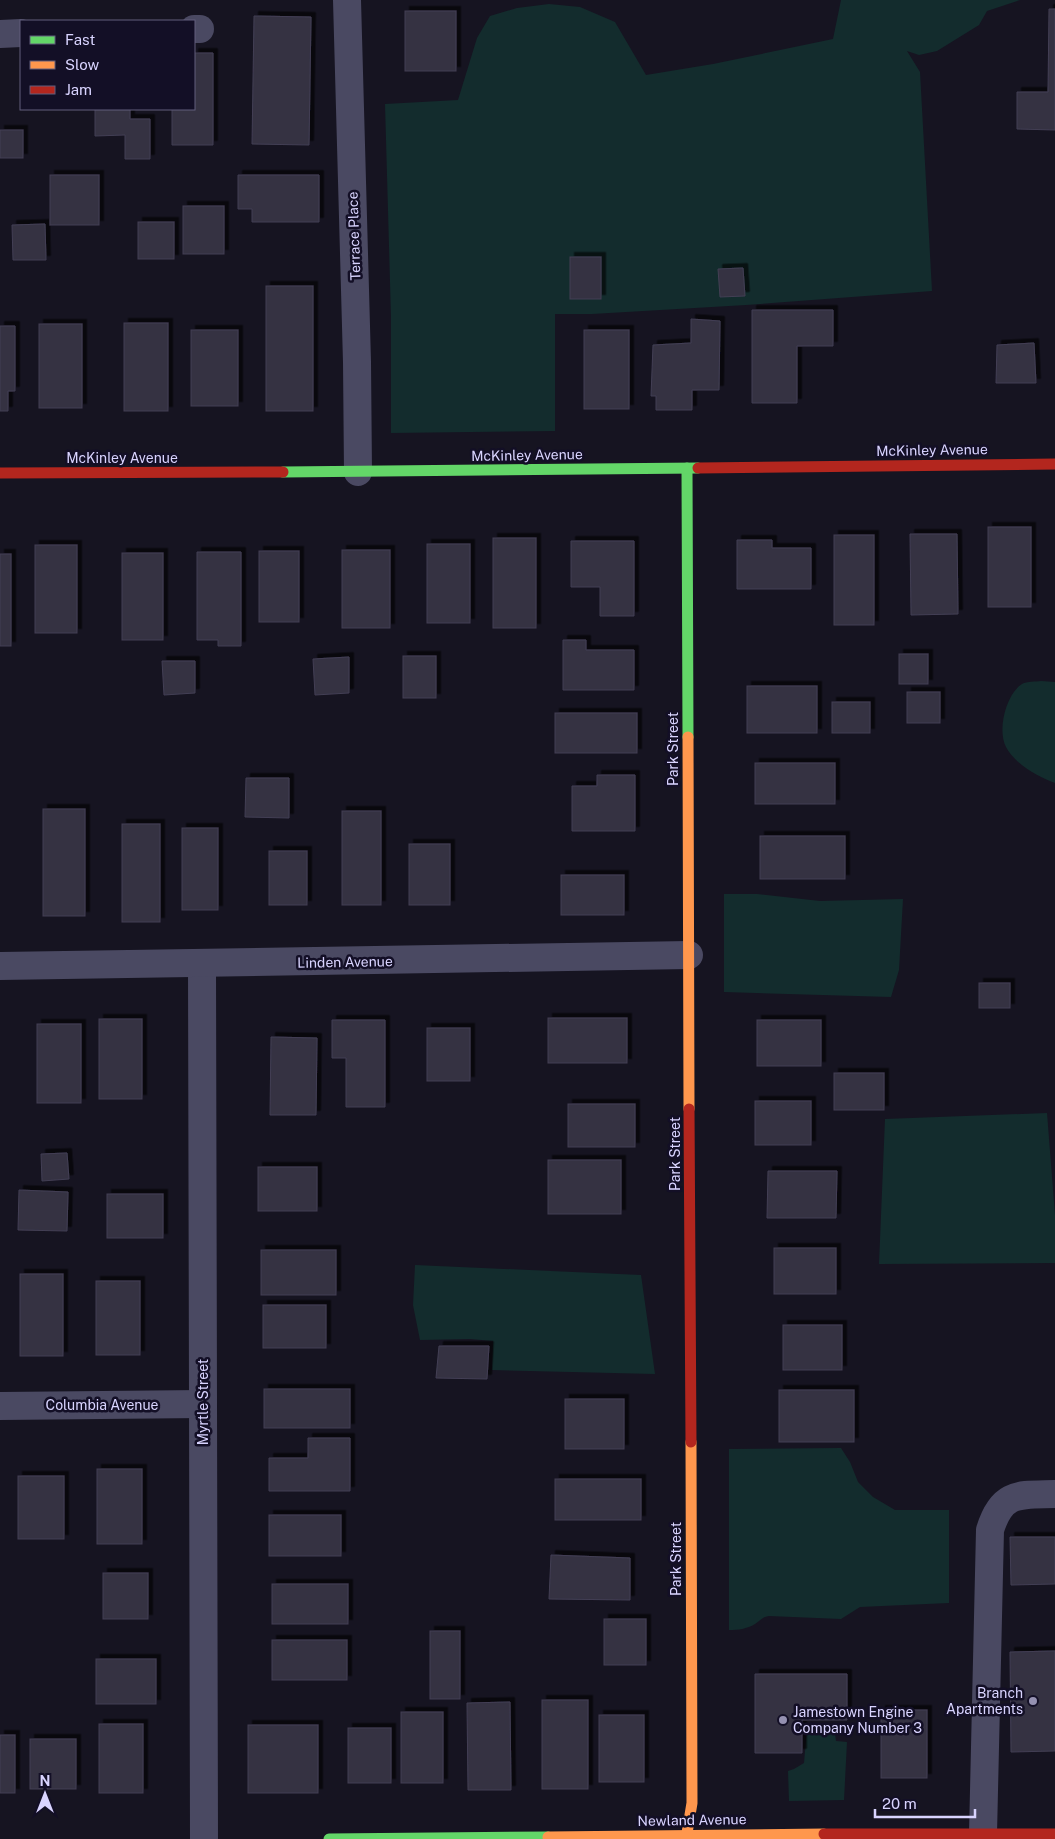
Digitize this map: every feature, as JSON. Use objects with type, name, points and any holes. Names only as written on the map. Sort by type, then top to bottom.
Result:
[{"type":"street","name":"Terrace Place","points":[[347,0],[357,362],[358,472]]},
{"type":"street","points":[[0,34],[20,34]]},
{"type":"street","name":"McKinley Avenue","points":[[0,473],[358,472],[1055,464]]},
{"type":"street","name":"Park Street","points":[[687,468],[692,1778],[692,1803],[687,1837]]},
{"type":"street","name":"Linden Avenue","points":[[0,966],[689,955]]},
{"type":"street","name":"Myrtle Street","points":[[202,964],[204,1839]]},
{"type":"street","name":"Columbia Avenue","points":[[0,1406],[203,1404]]},
{"type":"street","points":[[983,1834],[990,1530],[995,1516],[1003,1503],[1018,1496],[1055,1494]]},
{"type":"street","name":"Newland Avenue","points":[[329,1839],[1055,1834]]},
{"type":"green space","points":[[841,0],[1020,0],[987,11],[979,25],[937,51],[919,55],[907,51],[920,72],[932,291],[746,305],[592,314],[555,314],[555,431],[391,433],[391,317],[385,104],[458,100],[477,38],[490,16],[517,8],[549,4],[580,7],[615,22],[646,75],[713,64],[833,39]]},
{"type":"green space","points":[[1041,681],[1055,682],[1055,783],[1041,777],[1021,764],[1010,753],[1003,740],[1003,722],[1011,696],[1022,684]]},
{"type":"green space","points":[[724,894],[757,894],[820,901],[903,899],[899,970],[891,997],[724,992]]},
{"type":"green space","points":[[1047,1113],[1055,1215],[1055,1263],[879,1264],[885,1119]]},
{"type":"green space","points":[[415,1265],[641,1275],[655,1374],[492,1370],[493,1341],[470,1339],[420,1340],[413,1305]]},
{"type":"green space","points":[[841,1448],[850,1462],[858,1482],[873,1497],[895,1510],[949,1510],[949,1603],[860,1607],[841,1619],[769,1616],[749,1627],[729,1630],[729,1449]]},
{"type":"green space","points":[[834,1727],[836,1741],[847,1742],[844,1800],[789,1801],[788,1771],[804,1763],[807,1728]]},
{"type":"building","points":[[1049,9],[1055,9],[1055,130],[1017,129],[1017,92],[1048,92]]},
{"type":"building","points":[[405,11],[456,11],[456,71],[405,71]]},
{"type":"building","points":[[254,16],[311,17],[309,145],[252,144]]},
{"type":"building","points":[[195,53],[213,53],[213,145],[172,145],[172,110],[195,110]]},
{"type":"building","points":[[95,110],[130,110],[130,119],[150,119],[150,159],[125,159],[125,135],[95,136]]},
{"type":"building","points":[[0,130],[23,130],[23,158],[0,158]]},
{"type":"building","points":[[50,175],[99,175],[99,225],[50,225]]},
{"type":"building","points":[[238,175],[319,175],[319,222],[252,222],[252,209],[238,209]]},
{"type":"building","points":[[183,206],[224,206],[224,254],[183,254]]},
{"type":"building","points":[[138,222],[174,222],[174,259],[138,259]]},
{"type":"building","points":[[45,224],[46,260],[13,260],[12,225]]},
{"type":"building","points":[[570,257],[601,257],[601,299],[570,299]]},
{"type":"building","points":[[743,268],[745,296],[720,297],[718,269]]},
{"type":"building","points":[[266,286],[313,286],[313,411],[266,411]]},
{"type":"building","points":[[752,310],[833,310],[833,346],[797,346],[797,403],[752,403]]},
{"type":"building","points":[[691,319],[720,321],[719,390],[692,390],[692,410],[656,410],[656,396],[651,396],[653,345],[691,343]]},
{"type":"building","points":[[124,323],[168,323],[168,411],[124,411]]},
{"type":"building","points":[[39,324],[82,324],[82,408],[39,408]]},
{"type":"building","points":[[0,326],[15,326],[15,391],[8,391],[8,411],[0,411]]},
{"type":"building","points":[[191,330],[238,330],[238,406],[191,406]]},
{"type":"building","points":[[584,330],[629,330],[629,409],[584,409]]},
{"type":"building","points":[[1034,343],[1036,383],[996,383],[997,345]]},
{"type":"building","points":[[988,527],[1031,527],[1031,607],[988,607]]},
{"type":"building","points":[[910,534],[957,534],[958,614],[911,615]]},
{"type":"building","points":[[834,535],[874,535],[874,625],[834,625]]},
{"type":"building","points":[[493,538],[536,538],[536,628],[493,628]]},
{"type":"building","points":[[737,540],[772,540],[772,548],[811,548],[811,589],[737,589]]},
{"type":"building","points":[[571,541],[634,541],[634,616],[600,616],[600,587],[571,587]]},
{"type":"building","points":[[427,544],[470,544],[470,623],[427,623]]},
{"type":"building","points":[[35,545],[77,545],[77,633],[35,633]]},
{"type":"building","points":[[342,550],[390,550],[390,628],[342,628]]},
{"type":"building","points":[[259,551],[299,551],[299,622],[259,622]]},
{"type":"building","points":[[197,552],[241,552],[241,646],[218,646],[218,640],[197,640]]},
{"type":"building","points":[[122,553],[163,553],[163,640],[122,640]]},
{"type":"building","points":[[0,554],[11,554],[11,646],[0,646]]},
{"type":"building","points":[[563,640],[586,640],[586,650],[634,650],[634,690],[563,690]]},
{"type":"building","points":[[899,654],[928,654],[928,684],[899,684]]},
{"type":"building","points":[[403,656],[436,656],[436,698],[403,698]]},
{"type":"building","points":[[349,657],[349,693],[315,695],[313,659]]},
{"type":"building","points":[[162,661],[195,661],[195,693],[164,695]]},
{"type":"building","points":[[747,686],[817,686],[817,733],[747,733]]},
{"type":"building","points":[[907,692],[940,692],[940,723],[907,723]]},
{"type":"building","points":[[832,702],[870,702],[870,733],[832,733]]},
{"type":"building","points":[[555,713],[637,713],[637,753],[555,753]]},
{"type":"building","points":[[755,763],[835,763],[835,804],[755,804]]},
{"type":"building","points":[[597,775],[635,775],[635,831],[572,831],[572,786],[597,786]]},
{"type":"building","points":[[246,778],[289,778],[289,818],[245,817]]},
{"type":"building","points":[[43,809],[85,809],[85,916],[43,916]]},
{"type":"building","points":[[342,811],[381,811],[381,905],[342,905]]},
{"type":"building","points":[[122,824],[160,824],[160,922],[122,922]]},
{"type":"building","points":[[182,828],[218,828],[218,910],[182,910]]},
{"type":"building","points":[[760,836],[845,836],[845,879],[760,879]]},
{"type":"building","points":[[409,844],[450,844],[450,905],[409,905]]},
{"type":"building","points":[[269,851],[307,851],[307,905],[269,905]]},
{"type":"building","points":[[561,875],[624,875],[624,915],[561,915]]},
{"type":"building","points":[[979,983],[1010,983],[1010,1008],[979,1008]]},
{"type":"building","points":[[548,1018],[627,1018],[627,1063],[548,1063]]},
{"type":"building","points":[[99,1019],[142,1019],[142,1099],[99,1099]]},
{"type":"building","points":[[332,1020],[385,1020],[385,1107],[346,1107],[346,1058],[332,1058]]},
{"type":"building","points":[[757,1020],[821,1020],[821,1066],[757,1066]]},
{"type":"building","points":[[37,1024],[81,1024],[81,1103],[37,1103]]},
{"type":"building","points":[[427,1028],[470,1028],[470,1081],[427,1081]]},
{"type":"building","points":[[271,1037],[317,1038],[316,1115],[270,1115]]},
{"type":"building","points":[[834,1073],[884,1073],[884,1110],[834,1110]]},
{"type":"building","points":[[755,1101],[811,1101],[811,1145],[755,1145]]},
{"type":"building","points":[[568,1104],[635,1104],[635,1147],[568,1147]]},
{"type":"building","points":[[67,1153],[69,1179],[42,1181],[41,1154]]},
{"type":"building","points":[[548,1160],[621,1160],[621,1214],[548,1214]]},
{"type":"building","points":[[258,1167],[317,1167],[317,1211],[258,1211]]},
{"type":"building","points":[[768,1171],[837,1171],[836,1218],[767,1218]]},
{"type":"building","points":[[19,1190],[68,1192],[67,1231],[18,1230]]},
{"type":"building","points":[[107,1194],[163,1194],[163,1238],[107,1238]]},
{"type":"building","points":[[774,1248],[836,1248],[836,1294],[774,1294]]},
{"type":"building","points":[[261,1250],[336,1250],[336,1295],[261,1295]]},
{"type":"building","points":[[20,1274],[63,1274],[63,1356],[20,1356]]},
{"type":"building","points":[[96,1281],[140,1281],[140,1355],[96,1355]]},
{"type":"building","points":[[263,1305],[326,1305],[326,1348],[263,1348]]},
{"type":"building","points":[[783,1325],[842,1325],[842,1370],[783,1370]]},
{"type":"building","points":[[439,1346],[489,1346],[487,1379],[436,1378]]},
{"type":"building","points":[[264,1389],[350,1389],[350,1428],[264,1428]]},
{"type":"building","points":[[779,1390],[854,1390],[854,1442],[779,1442]]},
{"type":"building","points":[[565,1399],[624,1399],[624,1449],[565,1449]]},
{"type":"building","points":[[308,1438],[350,1438],[350,1491],[269,1491],[269,1458],[308,1458]]},
{"type":"building","points":[[97,1469],[142,1469],[142,1544],[97,1544]]},
{"type":"building","points":[[18,1476],[64,1476],[64,1539],[18,1539]]},
{"type":"building","points":[[555,1479],[641,1479],[641,1520],[555,1520]]},
{"type":"building","points":[[269,1515],[341,1515],[341,1556],[269,1556]]},
{"type":"building","points":[[1010,1537],[1055,1537],[1055,1584],[1011,1585]]},
{"type":"building","points":[[551,1555],[630,1558],[630,1600],[549,1599]]},
{"type":"building","points":[[103,1573],[148,1573],[148,1619],[103,1619]]},
{"type":"building","points":[[272,1584],[348,1584],[348,1624],[272,1624]]},
{"type":"building","points":[[604,1619],[646,1619],[646,1665],[604,1665]]},
{"type":"building","points":[[430,1631],[460,1631],[460,1699],[430,1699]]},
{"type":"building","points":[[272,1640],[347,1640],[347,1680],[272,1680]]},
{"type":"building","name":"Branch Apartments","points":[[1055,1651],[1055,1751],[1011,1752],[1010,1652]]},
{"type":"building","points":[[96,1659],[156,1659],[156,1704],[96,1704]]},
{"type":"building","points":[[755,1674],[847,1674],[847,1720],[802,1720],[802,1753],[755,1753]]},
{"type":"building","points":[[542,1700],[588,1700],[588,1789],[542,1789]]},
{"type":"building","points":[[510,1702],[511,1790],[468,1790],[467,1703]]},
{"type":"building","points":[[881,1710],[927,1710],[927,1778],[881,1778]]},
{"type":"building","points":[[401,1712],[443,1712],[443,1783],[401,1783]]},
{"type":"building","points":[[599,1715],[644,1715],[644,1782],[599,1782]]},
{"type":"building","points":[[99,1724],[143,1724],[143,1793],[99,1793]]},
{"type":"building","points":[[248,1725],[318,1725],[318,1793],[248,1793]]},
{"type":"building","points":[[348,1728],[391,1728],[391,1783],[348,1783]]},
{"type":"building","points":[[0,1735],[15,1735],[15,1793],[0,1793]]},
{"type":"building","points":[[30,1739],[76,1739],[76,1789],[30,1789]]},
{"type":"traffic: fast","points":[[687,468],[688,737]]},
{"type":"traffic: fast","points":[[283,472],[698,468]]},
{"type":"traffic: fast","points":[[329,1839],[548,1837]]},
{"type":"traffic: slow","points":[[688,737],[689,1109]]},
{"type":"traffic: slow","points":[[686,1839],[692,1803],[691,1442]]},
{"type":"traffic: slow","points":[[548,1837],[824,1834]]},
{"type":"traffic: jam","points":[[698,468],[1055,464]]},
{"type":"traffic: jam","points":[[0,473],[283,472]]},
{"type":"traffic: jam","points":[[689,1109],[691,1442]]},
{"type":"traffic: jam","points":[[824,1834],[1055,1834]]},
{"type":"place","name":"Branch Apartments","points":[[1033,1701]]},
{"type":"place","name":"Jamestown Engine Company Number 3","points":[[783,1720]]}]
